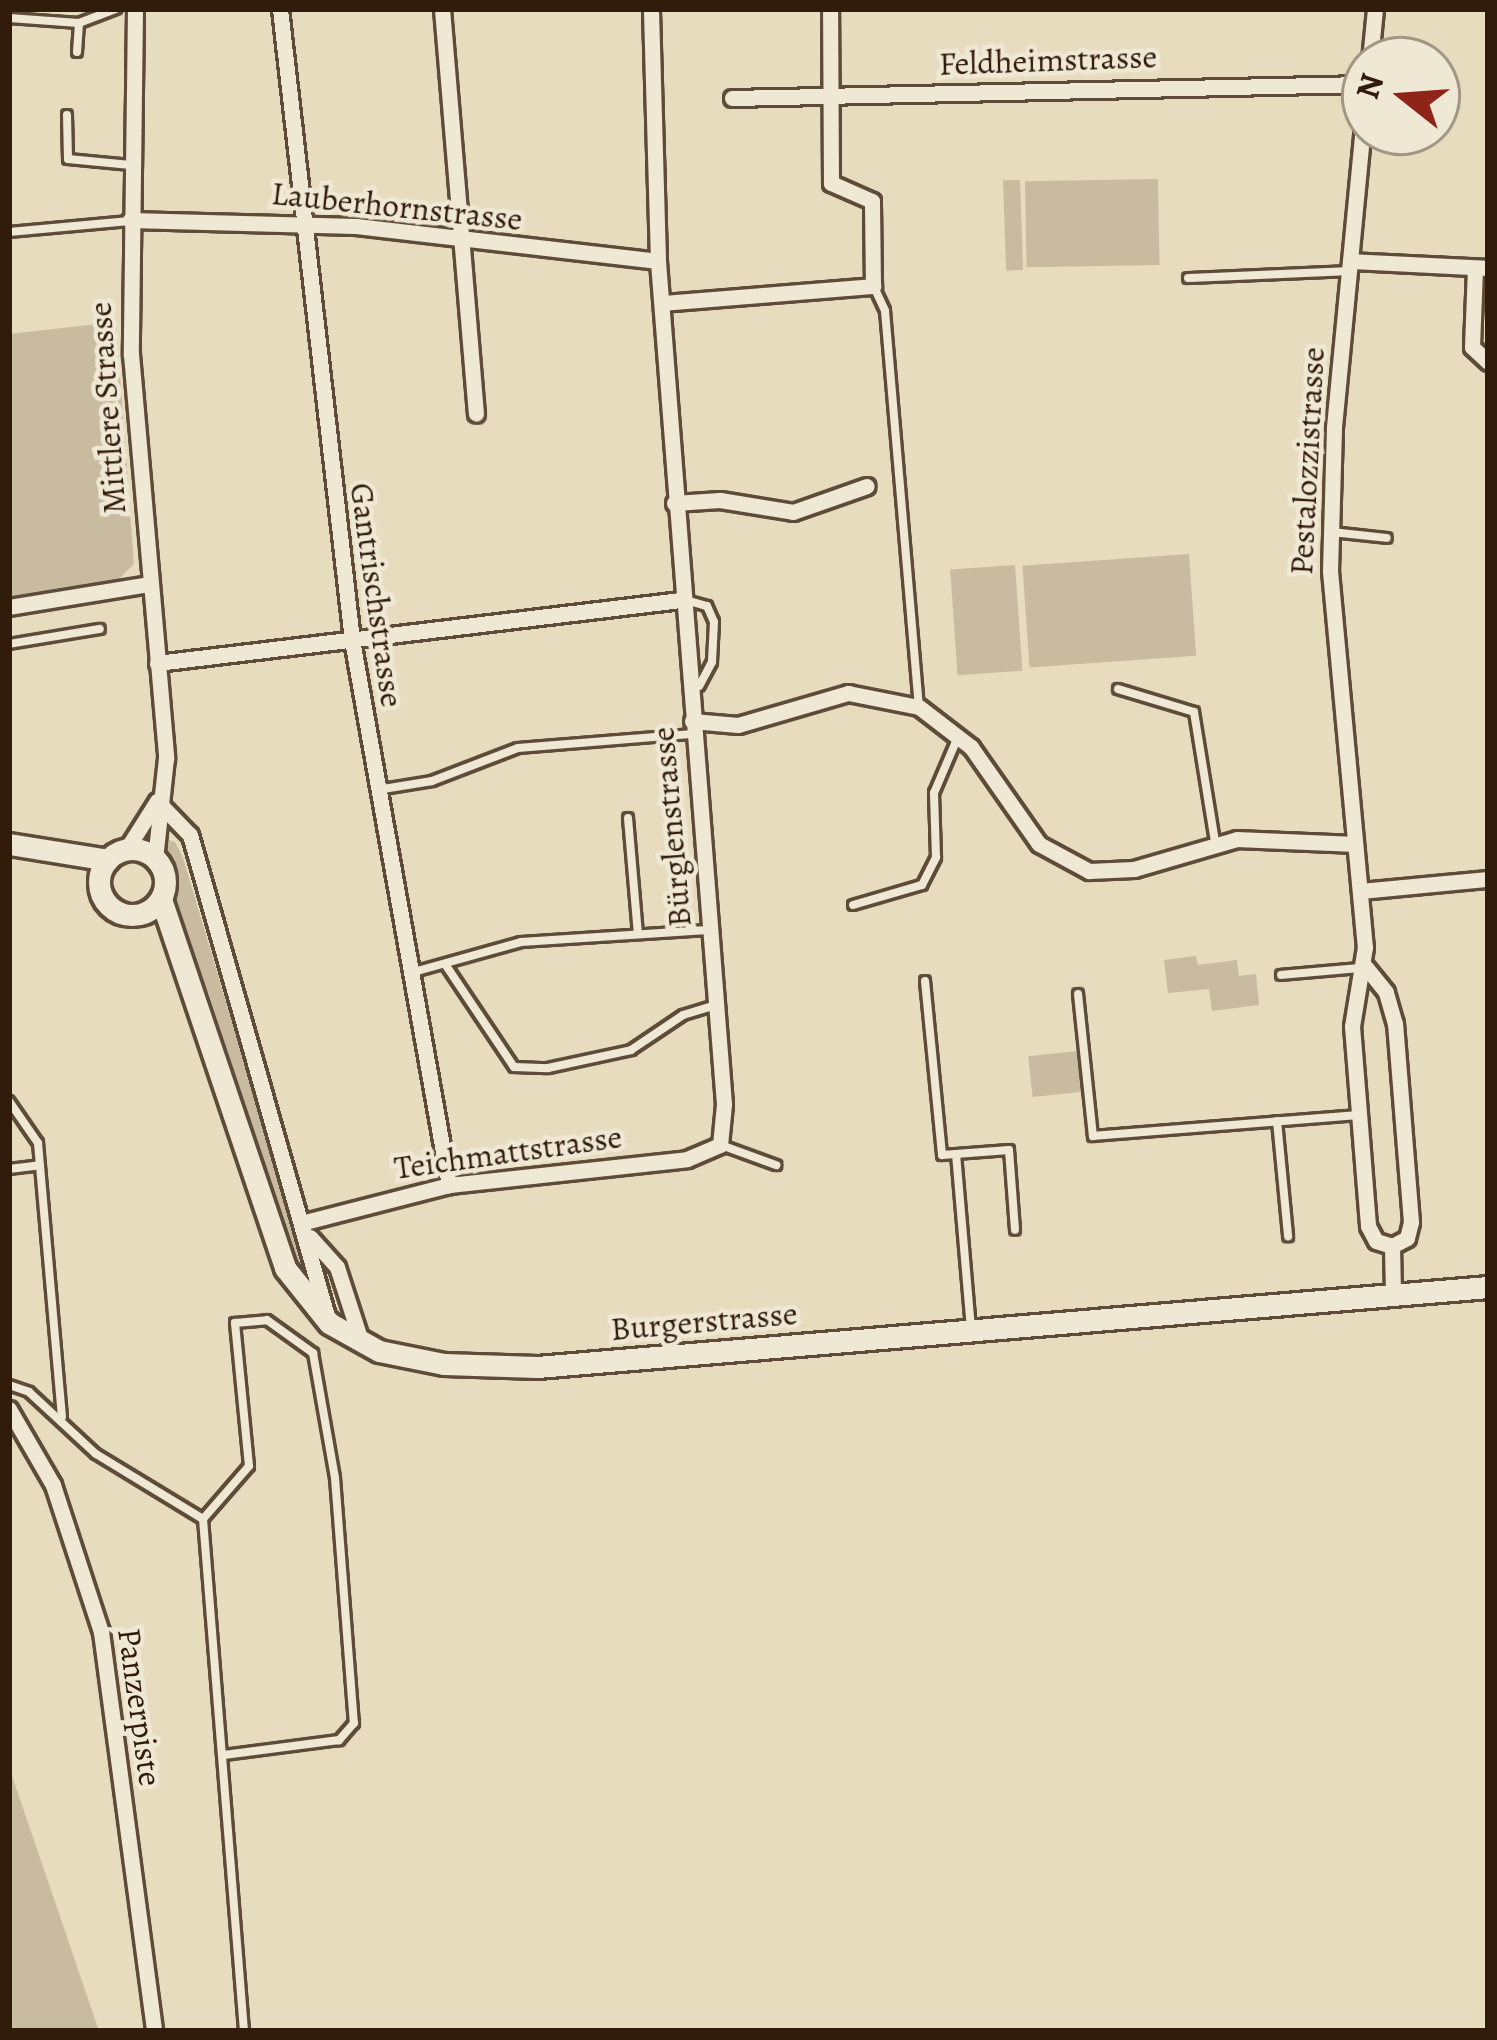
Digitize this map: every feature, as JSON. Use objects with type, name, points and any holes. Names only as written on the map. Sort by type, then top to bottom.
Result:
[{"type":"main road","points":[[9,844],[52,857],[99,886],[113,909],[134,916],[161,899],[166,878],[155,859],[52,857]]},
{"type":"main road","points":[[99,886],[117,855]]},
{"type":"main road","name":"Burgerstrasse","points":[[161,899],[178,961],[226,1074],[280,1259],[329,1323],[362,1344],[444,1364],[537,1367],[1488,1286]]},
{"type":"main road","name":"Burgerstrasse","points":[[134,916],[178,961]]},
{"type":"street","name":"Mittlere Strasse","points":[[135,9],[132,388],[166,758],[157,801],[155,859]]},
{"type":"street","name":"Gantrischstrasse","points":[[280,9],[298,223],[352,640],[449,1184]]},
{"type":"street","points":[[442,9],[476,414]]},
{"type":"street","name":"Bürglenstrasse","points":[[651,9],[658,261],[716,1005],[720,1145]]},
{"type":"street","points":[[662,303],[873,286],[872,201],[831,183],[830,9]]},
{"type":"street","name":"Feldheimstrasse","points":[[732,98],[1341,84]]},
{"type":"street","name":"Pestalozzistrasse","points":[[1360,156],[1330,532],[1366,967],[1352,1026],[1370,1232],[1392,1246]]},
{"type":"street","name":"Lauberhornstrasse","points":[[130,220],[298,223],[658,261]]},
{"type":"street","points":[[1349,266],[1481,268],[1472,347],[1488,362]]},
{"type":"street","points":[[674,503],[727,500],[778,514],[867,486]]},
{"type":"street","points":[[9,607],[150,584]]},
{"type":"street","points":[[157,663],[681,600]]},
{"type":"street","points":[[693,728],[738,725],[848,693],[919,707],[959,736],[1039,844],[1070,865],[1134,869],[1215,842],[1355,844]]},
{"type":"street","name":"Mittlere Strasse","points":[[117,855],[157,801]]},
{"type":"street","points":[[157,801],[190,835],[308,1229],[329,1323]]},
{"type":"street","points":[[1360,891],[1488,879]]},
{"type":"street","name":"Pestalozzistrasse","points":[[1366,967],[1386,992],[1395,1024],[1411,1222],[1407,1238],[1392,1246]]},
{"type":"street","points":[[1352,1026],[1370,1010],[1395,1024]]},
{"type":"street","name":"Teichmattstrasse","points":[[308,1229],[449,1184],[686,1159],[720,1145]]},
{"type":"street","points":[[308,1229],[337,1267],[362,1344]]},
{"type":"street","name":"Pestalozzistrasse","points":[[1392,1246],[1394,1294]]},
{"type":"street","name":"Panzerpiste","points":[[9,1409],[53,1485],[101,1632],[154,2031]]},
{"type":"lane","points":[[9,18],[80,22],[116,9]]},
{"type":"lane","points":[[77,52],[80,22]]},
{"type":"lane","points":[[68,116],[68,159],[131,165]]},
{"type":"lane","points":[[9,232],[130,220]]},
{"type":"lane","points":[[1188,278],[1349,266]]},
{"type":"lane","points":[[873,286],[885,311],[919,707]]},
{"type":"lane","points":[[1330,532],[1387,538]]},
{"type":"lane","points":[[681,600],[707,606],[714,622],[712,662],[699,686]]},
{"type":"lane","points":[[9,644],[100,629]]},
{"type":"lane","points":[[1118,689],[1183,706],[1200,722],[1215,842]]},
{"type":"lane","points":[[376,790],[432,781],[518,748],[693,728]]},
{"type":"lane","points":[[853,905],[922,885],[936,857],[934,793],[959,736]]},
{"type":"lane","points":[[628,818],[638,934]]},
{"type":"lane","points":[[410,974],[520,942],[710,930]]},
{"type":"lane","points":[[445,964],[514,1067],[548,1068],[631,1049],[683,1015],[716,1005]]},
{"type":"lane","points":[[1282,975],[1366,967]]},
{"type":"lane","points":[[925,981],[942,1155],[1009,1150],[1015,1229]]},
{"type":"lane","points":[[1078,994],[1093,1136],[1361,1115]]},
{"type":"lane","points":[[9,1101],[33,1129],[40,1165],[62,1419]]},
{"type":"lane","points":[[1277,1121],[1288,1236]]},
{"type":"lane","points":[[720,1145],[776,1166]]},
{"type":"lane","points":[[956,1154],[971,1330]]},
{"type":"lane","points":[[9,1169],[40,1165]]},
{"type":"lane","points":[[224,1755],[339,1740],[355,1723],[334,1478],[314,1353],[267,1320],[236,1323],[249,1466],[203,1520],[244,2031]]},
{"type":"lane","points":[[9,1385],[62,1419],[96,1454],[203,1520]]},
{"type":"shaded area","points":[[1158,179],[1160,265],[1027,267],[1025,181]]},
{"type":"shaded area","points":[[1020,180],[1023,270],[1006,271],[1003,181]]},
{"type":"shaded area","points":[[116,322],[134,564],[116,582],[9,599],[9,334]]},
{"type":"shaded area","points":[[1189,554],[1196,656],[1030,667],[1022,566]]},
{"type":"shaded area","points":[[1015,565],[1022,671],[958,675],[950,570]]},
{"type":"shaded area","points":[[159,837],[175,842],[183,858],[310,1283],[293,1257],[209,994],[172,924],[172,880]]},
{"type":"shaded area","points":[[1196,956],[1198,965],[1237,960],[1239,976],[1256,974],[1259,1005],[1212,1011],[1209,989],[1168,993],[1164,960]]},
{"type":"shaded area","points":[[1078,1051],[1082,1092],[1033,1097],[1028,1056]]},
{"type":"shaded area","points":[[9,1767],[98,2028],[90,2031],[9,2031]]}]
